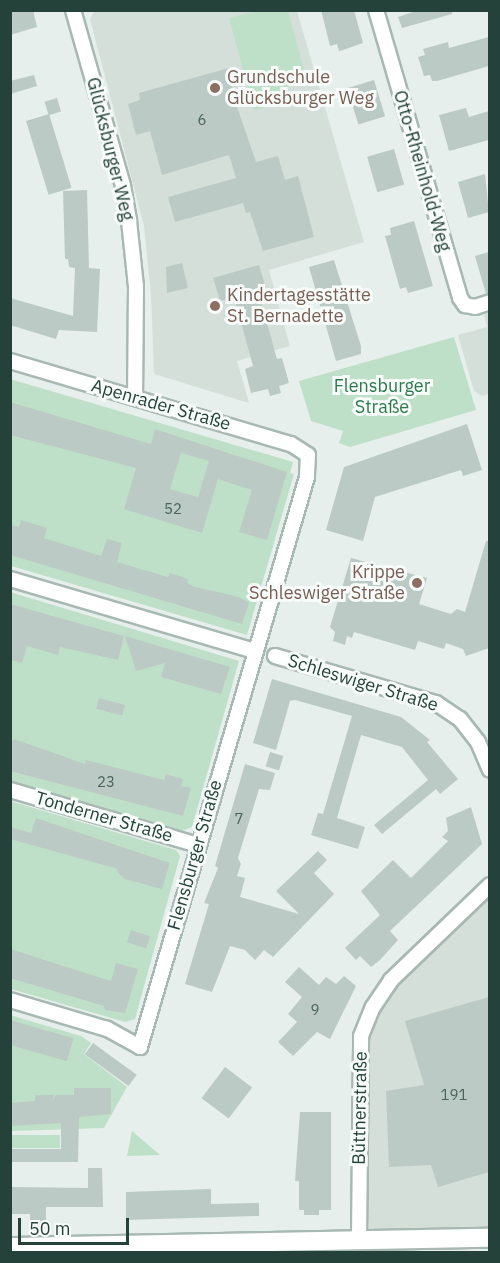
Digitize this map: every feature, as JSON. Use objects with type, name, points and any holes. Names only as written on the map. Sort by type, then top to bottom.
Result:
[{"type":"main road","points":[[10,1247],[359,1238],[489,1238]]},
{"type":"street","name":"Glücksburger Weg","points":[[73,10],[129,221],[136,286],[135,398]]},
{"type":"street","name":"Otto-Rheinhold-Weg","points":[[376,10],[460,298],[465,305],[475,307],[489,302]]},
{"type":"street","name":"Apenrader Straße","points":[[10,361],[291,444],[308,455]]},
{"type":"street","name":"Flensburger Straße","points":[[10,1000],[107,1029],[140,1047],[307,477],[308,455]]},
{"type":"street","points":[[10,579],[255,651]]},
{"type":"street","name":"Schleswiger Straße","points":[[276,656],[436,703],[460,719],[478,742],[489,770]]},
{"type":"street","name":"Tonderner Straße","points":[[10,790],[198,845]]},
{"type":"street","name":"Büttnerstraße","points":[[359,1238],[361,1036],[373,1008],[391,980],[489,885]]},
{"type":"shaded area","name":"Grundschule Glücksburger Weg","points":[[95,10],[297,11],[364,242],[269,270],[290,346],[237,361],[249,403],[154,374],[151,294],[144,226],[90,19]]},
{"type":"shaded area","points":[[489,313],[489,394],[482,396],[474,391],[458,335],[487,327],[484,315]]},
{"type":"shaded area","points":[[489,885],[489,1238],[359,1238],[359,1058],[373,1007]]},
{"type":"green space","points":[[256,11],[288,11],[304,69],[294,76],[287,89],[290,101],[254,110],[229,18]]},
{"type":"green space","name":"Flensburger Straße","points":[[454,337],[476,410],[350,447],[339,443],[343,431],[311,421],[299,381]]},
{"type":"green space","points":[[10,379],[293,462],[290,473],[294,474],[247,635],[11,566]]},
{"type":"green space","points":[[10,592],[239,661],[192,827],[180,832],[11,783]]},
{"type":"green space","points":[[10,801],[176,850],[180,856],[135,1019],[125,1022],[11,989]]},
{"type":"green space","points":[[10,1015],[81,1036],[91,1043],[84,1054],[127,1087],[104,1128],[11,1131]]},
{"type":"green space","points":[[132,1131],[160,1155],[127,1156]]},
{"type":"green space","points":[[11,1135],[60,1135],[60,1148],[11,1148]]},
{"type":"building","points":[[10,10],[33,10],[37,27],[10,35]]},
{"type":"building","points":[[321,10],[354,10],[363,43],[339,51],[337,44],[330,46]]},
{"type":"building","points":[[419,10],[452,10],[452,14],[402,28],[398,17]]},
{"type":"building","points":[[489,37],[489,66],[437,81],[432,81],[430,75],[424,76],[418,57],[425,55],[423,49],[448,42],[449,48]]},
{"type":"building","points":[[229,68],[233,95],[256,162],[278,156],[285,180],[298,176],[314,237],[263,251],[250,212],[246,213],[243,203],[175,222],[168,197],[236,178],[229,155],[162,175],[150,131],[136,135],[128,104],[140,100],[139,93]]},
{"type":"building","points":[[34,75],[37,86],[10,94],[10,81]]},
{"type":"building","points":[[374,80],[385,116],[358,125],[347,88]]},
{"type":"building","points":[[57,98],[61,111],[49,115],[45,102]]},
{"type":"building","points":[[466,108],[469,117],[489,111],[489,140],[449,151],[439,115]]},
{"type":"building","points":[[49,114],[72,188],[49,195],[26,121]]},
{"type":"building","points":[[394,149],[404,185],[377,192],[367,157]]},
{"type":"building","points":[[485,174],[489,212],[468,218],[458,182]]},
{"type":"building","points":[[87,190],[89,268],[100,269],[97,332],[59,330],[56,339],[10,325],[10,298],[73,316],[75,268],[69,267],[68,259],[65,259],[63,191]]},
{"type":"building","points":[[414,221],[433,286],[408,293],[406,287],[400,289],[385,236],[391,235],[390,228]]},
{"type":"building","points":[[489,252],[489,293],[486,294],[475,256]]},
{"type":"building","points":[[334,260],[361,346],[361,354],[336,361],[309,267]]},
{"type":"building","points":[[182,263],[188,288],[167,293],[166,267]]},
{"type":"building","points":[[259,265],[266,288],[258,291],[277,359],[282,358],[289,383],[279,386],[281,393],[270,396],[268,389],[251,393],[245,369],[253,366],[234,297],[220,301],[213,278]]},
{"type":"building","points":[[10,402],[151,444],[155,429],[287,472],[267,540],[239,532],[252,490],[218,479],[202,533],[124,509],[136,468],[10,435]],"holes":[[[181,453],[209,461],[198,497],[170,489]]]},
{"type":"building","points":[[467,424],[482,470],[463,476],[461,470],[375,497],[363,541],[326,530],[344,467]]},
{"type":"building","points":[[21,520],[47,528],[44,538],[101,556],[107,539],[122,543],[117,562],[168,577],[170,573],[188,579],[187,583],[195,587],[239,597],[249,603],[242,624],[10,555],[10,525],[19,527]]},
{"type":"building","points":[[486,541],[489,541],[489,648],[466,656],[463,649],[446,643],[444,649],[418,641],[415,650],[354,632],[352,638],[347,636],[345,645],[333,641],[335,632],[330,627],[351,558],[427,578],[419,604],[451,614],[457,609],[465,612]]},
{"type":"building","points":[[10,604],[124,636],[118,660],[60,647],[58,655],[27,646],[22,663],[10,660]]},
{"type":"building","points":[[125,636],[230,667],[221,694],[161,677],[165,663],[136,671]]},
{"type":"building","points":[[272,679],[401,717],[430,740],[427,742],[458,779],[440,794],[436,789],[382,834],[374,825],[428,780],[402,747],[361,735],[337,818],[365,827],[358,849],[311,835],[318,813],[323,814],[352,716],[295,700],[290,701],[276,750],[253,743]]},
{"type":"building","points":[[99,698],[125,705],[122,716],[96,709]]},
{"type":"building","points":[[14,739],[85,764],[86,760],[164,780],[166,774],[183,779],[181,786],[191,788],[183,816],[10,771],[10,745]]},
{"type":"building","points":[[270,752],[283,756],[279,770],[266,766]]},
{"type":"building","points":[[245,764],[275,773],[270,790],[259,789],[238,858],[241,864],[237,876],[245,878],[240,897],[299,914],[276,891],[318,851],[327,860],[314,873],[334,894],[273,957],[264,950],[255,960],[245,950],[230,946],[212,992],[185,984],[209,904],[204,903],[218,868],[215,866]]},
{"type":"building","points":[[471,807],[482,844],[390,931],[398,940],[380,960],[371,967],[360,956],[356,960],[345,948],[380,915],[361,891],[393,860],[411,878],[448,841],[442,837],[448,831],[446,818]]},
{"type":"building","points":[[36,818],[170,863],[162,889],[125,879],[117,872],[118,869],[10,839],[10,827],[31,833]]},
{"type":"building","points":[[131,930],[150,936],[146,949],[127,942]]},
{"type":"building","points":[[10,949],[111,981],[116,963],[138,969],[125,1013],[105,1010],[104,1006],[10,978]]},
{"type":"building","points":[[299,967],[319,985],[326,977],[336,984],[344,976],[356,986],[330,1039],[317,1032],[293,1056],[278,1042],[297,1022],[288,1014],[302,997],[285,982]]},
{"type":"building","points":[[489,997],[489,1172],[438,1187],[431,1165],[389,1167],[386,1091],[424,1085],[405,1021]]},
{"type":"building","points":[[10,1020],[73,1038],[67,1061],[10,1045]]},
{"type":"building","points":[[93,1043],[137,1075],[128,1086],[85,1054]]},
{"type":"building","points":[[225,1067],[252,1087],[229,1119],[202,1098]]},
{"type":"building","points":[[74,1088],[111,1088],[111,1114],[79,1117],[78,1162],[10,1162],[10,1149],[61,1149],[61,1123],[10,1126],[10,1103],[35,1101],[35,1095],[54,1095],[52,1101],[56,1095],[74,1095]]},
{"type":"building","points":[[300,1112],[331,1112],[331,1210],[319,1210],[319,1215],[304,1215],[304,1210],[299,1210],[299,1181],[295,1181]]},
{"type":"building","points":[[88,1168],[102,1168],[103,1207],[46,1207],[46,1221],[30,1221],[30,1214],[10,1214],[10,1187],[88,1188]]},
{"type":"building","points":[[211,1189],[211,1204],[259,1203],[259,1216],[126,1220],[126,1192]]},
{"type":"place","name":"Grundschule Glücksburger Weg","points":[[215,88]]},
{"type":"place","name":"Kindertagesstätte St. Bernadette","points":[[215,306]]},
{"type":"place","name":"Krippe Schleswiger Straße","points":[[417,583]]}]
